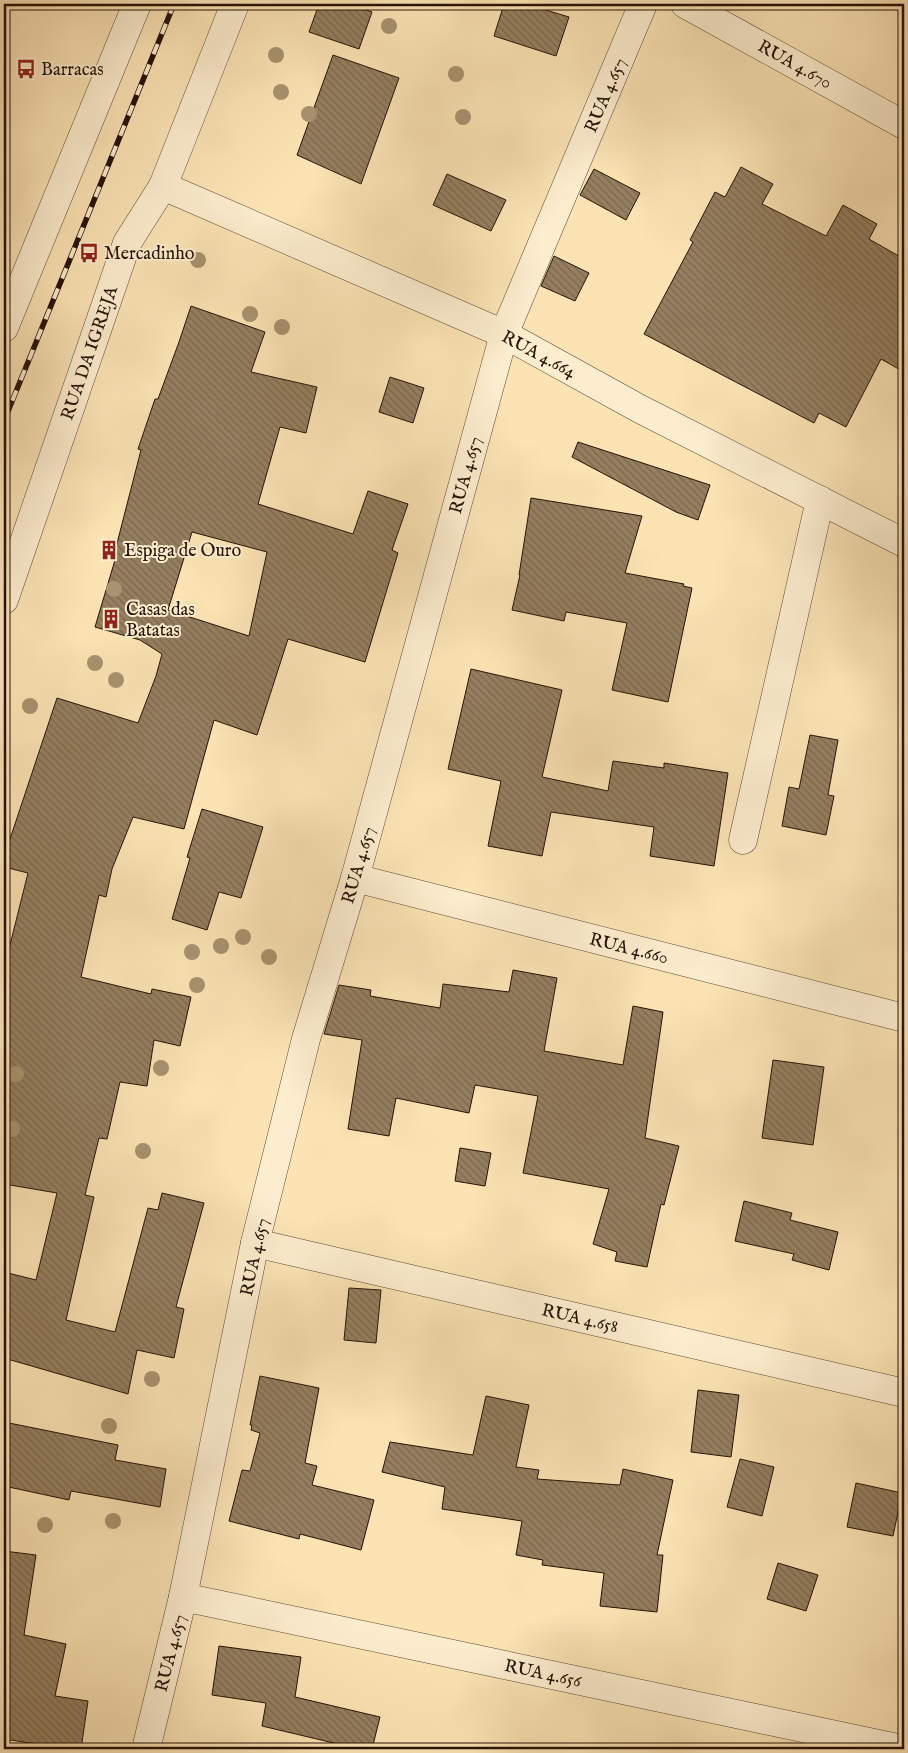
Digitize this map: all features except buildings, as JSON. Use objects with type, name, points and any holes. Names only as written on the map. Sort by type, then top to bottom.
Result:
[{"type":"street","points":[[4,328],[137,4]]},
{"type":"street","name":"RUA DA IGREJA","points":[[4,600],[127,243],[163,186],[236,4]]},
{"type":"street","name":"RUA 4.657","points":[[146,1749],[183,1596],[256,1243],[306,1039],[354,878],[504,334],[643,4]]},
{"type":"street","name":"RUA 4.670","points":[[685,4],[904,125]]},
{"type":"street","name":"RUA 4.664","points":[[163,186],[504,334],[640,409],[904,543]]},
{"type":"street","points":[[743,840],[820,500]]},
{"type":"street","name":"RUA 4.660","points":[[354,878],[904,1018]]},
{"type":"street","name":"RUA 4.658","points":[[256,1243],[904,1393]]},
{"type":"street","name":"RUA 4.656","points":[[183,1596],[902,1749]]},
{"type":"railway","points":[[4,421],[174,4]]},
{"type":"place","name":"Barracas","points":[[26,69]]},
{"type":"place","name":"Mercadinho","points":[[89,253]]},
{"type":"place","name":"Espiga de Ouro","points":[[109,550]]},
{"type":"place","name":"Casas das Batatas","points":[[111,619]]}]
